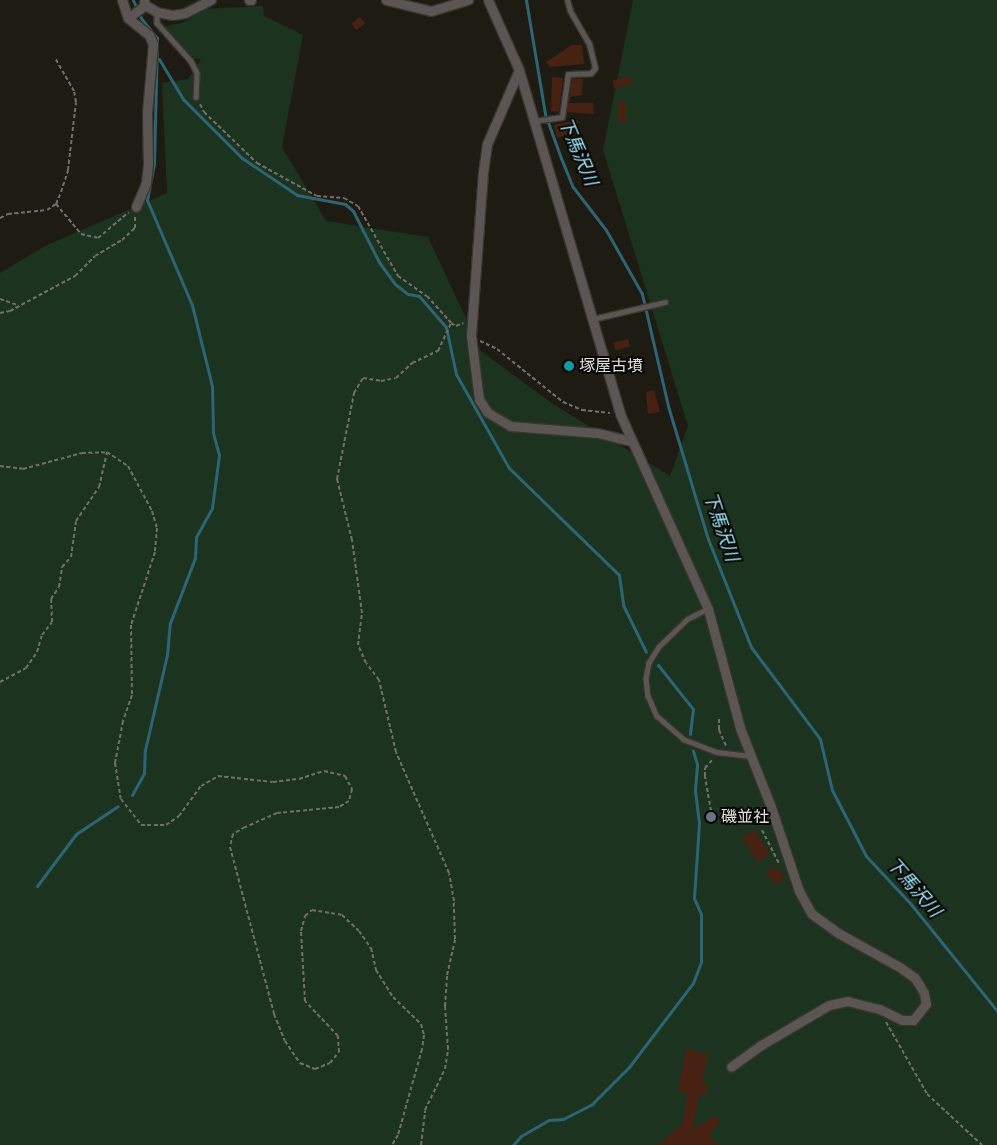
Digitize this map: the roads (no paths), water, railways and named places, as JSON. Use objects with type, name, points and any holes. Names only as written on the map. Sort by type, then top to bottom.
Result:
[{"type":"street","points":[[122,0],[130,16],[149,36],[153,44],[147,112],[148,164],[146,183],[136,207]]},
{"type":"street","points":[[130,16],[143,4],[157,12],[185,13],[211,0]]},
{"type":"street","points":[[386,0],[431,11],[468,0]]},
{"type":"street","points":[[488,0],[519,70],[537,121],[620,414],[630,441],[708,609],[750,756],[771,807],[794,873],[812,914],[840,934],[901,968],[915,978],[924,993],[926,1004],[913,1020],[902,1020],[879,1009],[848,1001],[829,1005],[760,1045],[731,1067]]},
{"type":"street","points":[[519,70],[487,144],[472,316],[472,336],[479,399],[487,412],[497,420],[510,426],[598,433],[630,441]]},
{"type":"lane","points":[[537,121],[562,117],[568,74],[591,73],[595,68],[590,44],[570,12],[567,0]]},
{"type":"lane","points":[[157,12],[157,23],[190,61],[196,73],[196,97]]},
{"type":"lane","points":[[593,319],[665,302]]},
{"type":"lane","points":[[708,609],[688,619],[659,647],[649,663],[646,678],[648,696],[657,716],[669,729],[683,739],[717,752],[750,756]]},
{"type":"waterway","points":[[132,795],[144,773],[145,750],[167,655],[170,623],[195,558],[196,537],[212,508],[219,455],[213,432],[212,386],[192,305],[147,200],[154,164],[157,38],[141,18],[133,0]]},
{"type":"waterway","name":"下馬沢川","points":[[526,0],[545,114],[573,187],[606,230],[642,294],[668,406],[708,539],[751,647],[820,739],[832,790],[866,856],[910,903],[997,1011]]},
{"type":"waterway","points":[[159,59],[183,99],[242,158],[297,195],[345,204],[353,211],[379,262],[395,284],[408,294],[419,296],[446,327],[456,374],[509,468],[619,575],[623,605],[646,652]]},
{"type":"waterway","points":[[658,665],[693,709],[690,734]]},
{"type":"waterway","points":[[513,1145],[521,1136],[549,1120],[563,1119],[592,1104],[629,1067],[693,983],[701,962],[701,914],[694,898],[699,823],[695,789],[697,764],[693,751]]},
{"type":"waterway","points":[[37,886],[76,834],[118,806]]},
{"type":"place","name":"塚屋古墳","points":[[569,366]]},
{"type":"place","name":"磯並社","points":[[711,817]]}]
